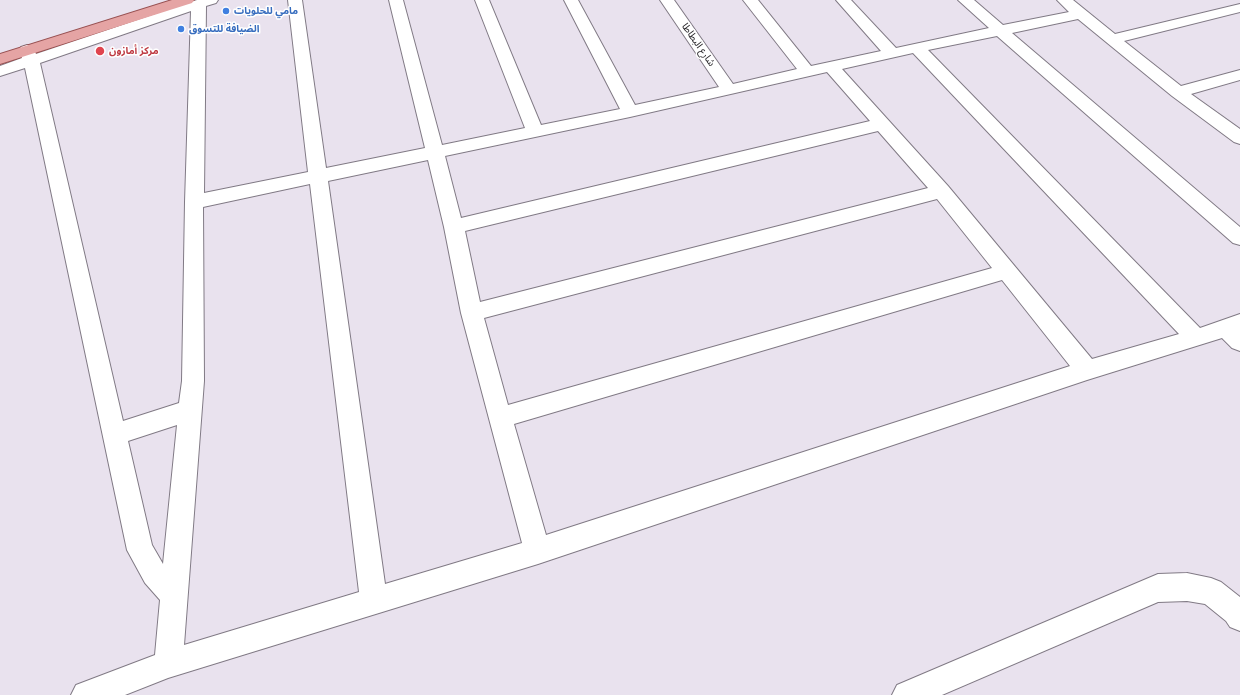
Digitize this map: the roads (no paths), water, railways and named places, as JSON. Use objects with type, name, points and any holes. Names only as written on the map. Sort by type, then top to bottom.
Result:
[{"type":"main road","points":[[0,46],[147,0]]},
{"type":"main road","points":[[0,59],[29,55]]},
{"type":"street","points":[[296,0],[374,601]]},
{"type":"street","points":[[396,0],[454,227],[472,313],[538,551]]},
{"type":"street","points":[[482,0],[535,131]]},
{"type":"street","points":[[571,0],[630,112]]},
{"type":"street","name":"شارع البطاطا","points":[[667,0],[730,90]]},
{"type":"street","points":[[750,0],[808,73]]},
{"type":"street","points":[[843,0],[892,53]]},
{"type":"street","points":[[965,0],[1240,238]]},
{"type":"street","points":[[1064,0],[1178,92],[1240,138]]},
{"type":"street","points":[[0,71],[29,55],[200,1],[194,202],[193,381],[168,664]]},
{"type":"street","points":[[1112,39],[1240,8]]},
{"type":"street","points":[[194,202],[630,112],[831,68],[892,53],[1080,14]]},
{"type":"street","points":[[917,48],[1196,338]]},
{"type":"street","points":[[29,55],[140,550],[154,574],[174,595]]},
{"type":"street","points":[[831,68],[941,191],[1008,271],[1087,370]]},
{"type":"street","points":[[1178,92],[1240,75]]},
{"type":"street","points":[[454,227],[882,124]]},
{"type":"street","points":[[472,313],[941,191]]},
{"type":"street","points":[[500,418],[1008,271]]},
{"type":"street","points":[[86,695],[168,664],[538,551],[1087,370],[1196,338],[1235,331]]},
{"type":"street","points":[[114,435],[190,410]]},
{"type":"street","points":[[907,695],[1158,588],[1187,587],[1211,592],[1236,611],[1240,617]]},
{"type":"place","name":"مامي للحلويات","points":[[226,11]]},
{"type":"place","name":"الضيافة للتسوق","points":[[181,29]]},
{"type":"place","name":"مركز أمازون","points":[[100,51]]}]
